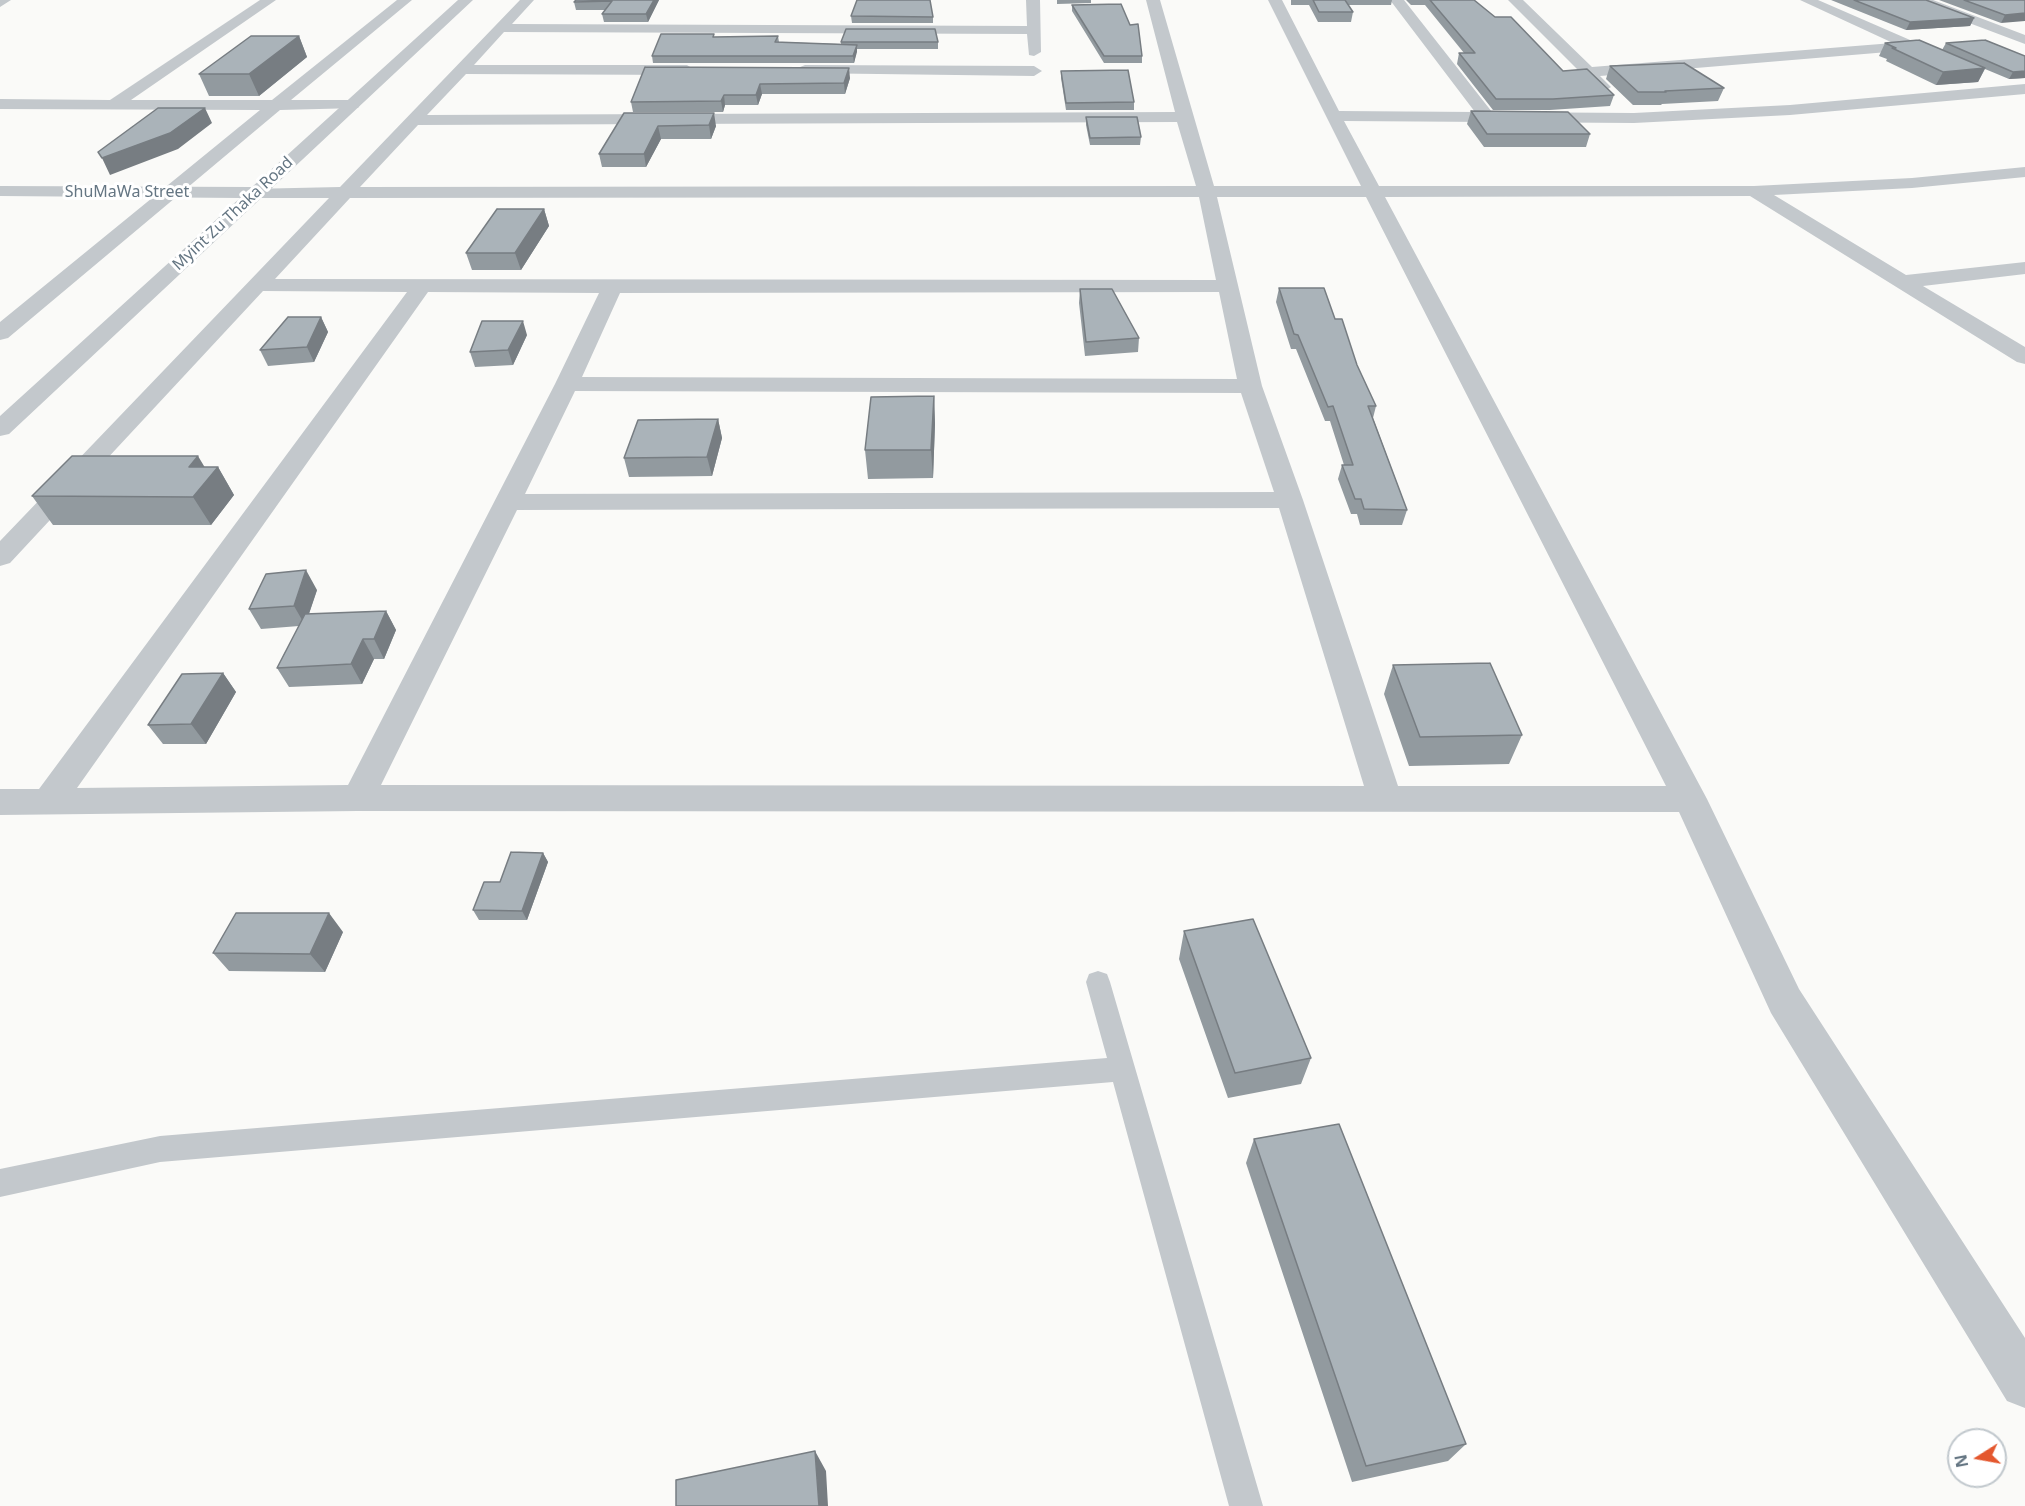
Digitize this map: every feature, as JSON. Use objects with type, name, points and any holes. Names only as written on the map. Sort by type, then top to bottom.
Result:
[{"type":"street","points":[[0,3],[4,0]]},
{"type":"street","points":[[114,104],[269,0]]},
{"type":"street","points":[[0,333],[168,192],[405,0]]},
{"type":"street","name":"Myint Zu Thaka Road","points":[[0,429],[466,0]]},
{"type":"street","points":[[0,557],[527,0]]},
{"type":"street","points":[[784,70],[1035,77],[1033,0]]},
{"type":"street","points":[[1154,0],[1184,117],[1207,193],[1250,386],[1290,500],[1385,797]]},
{"type":"street","points":[[1275,0],[1333,116],[1690,799],[1785,1001],[2025,1383]]},
{"type":"street","points":[[1397,0],[1488,118]]},
{"type":"street","points":[[1515,0],[1634,118]]},
{"type":"street","points":[[1588,72],[1918,48],[1808,0]]},
{"type":"street","points":[[1921,0],[2025,40]]},
{"type":"street","points":[[501,28],[1034,30]]},
{"type":"street","points":[[461,69],[700,70]]},
{"type":"street","points":[[1985,77],[2022,91]]},
{"type":"street","points":[[1333,116],[1634,118],[1790,110],[2022,91]]},
{"type":"street","points":[[0,104],[352,105]]},
{"type":"street","points":[[414,120],[1036,111],[1184,117]]},
{"type":"street","name":"ShuMaWa Street","points":[[0,191],[255,193],[1754,191],[1912,183],[2025,172]]},
{"type":"street","points":[[1754,191],[2025,357]]},
{"type":"street","points":[[1902,282],[2025,268]]},
{"type":"street","points":[[259,285],[1228,286]]},
{"type":"street","points":[[49,801],[422,286]]},
{"type":"street","points":[[357,798],[567,384],[612,287]]},
{"type":"street","points":[[10,302],[39,302]]},
{"type":"street","points":[[567,384],[1250,386]]},
{"type":"street","points":[[506,502],[1290,500]]},
{"type":"street","points":[[0,802],[357,798],[1690,799]]},
{"type":"lane","points":[[1098,981],[1246,1506]]},
{"type":"lane","points":[[0,1183],[160,1149],[1123,1069]]},
{"type":"building","points":[[576,0],[654,0],[646,14],[602,14],[612,1],[574,2]]},
{"type":"building","points":[[857,0],[930,0],[933,17],[851,16]]},
{"type":"building","points":[[1313,0],[1345,0],[1353,12],[1319,12]]},
{"type":"building","points":[[1430,0],[1474,0],[1495,17],[1511,17],[1563,71],[1587,69],[1614,95],[1553,99],[1496,99],[1459,53],[1475,53]]},
{"type":"building","points":[[1854,0],[1926,0],[1974,18],[1910,22]]},
{"type":"building","points":[[1964,0],[2025,0],[2025,13],[2005,15]]},
{"type":"building","points":[[1121,4],[1130,25],[1138,24],[1142,56],[1104,56],[1072,5]]},
{"type":"building","points":[[846,29],[935,29],[938,42],[841,42]]},
{"type":"building","points":[[661,34],[714,34],[713,37],[778,36],[775,42],[857,45],[853,56],[652,56]]},
{"type":"building","points":[[251,36],[299,36],[249,74],[199,74]]},
{"type":"building","points":[[1919,40],[1985,68],[1943,72],[1885,43]]},
{"type":"building","points":[[1985,40],[2025,56],[2025,71],[2013,72],[1946,43]]},
{"type":"building","points":[[1684,63],[1724,88],[1638,92],[1610,66]]},
{"type":"building","points":[[645,67],[849,68],[844,83],[760,84],[756,95],[724,95],[721,101],[631,102]]},
{"type":"building","points":[[1128,70],[1134,102],[1066,103],[1061,71]]},
{"type":"building","points":[[158,108],[205,108],[170,133],[102,158],[98,152]]},
{"type":"building","points":[[1471,111],[1568,112],[1590,134],[1487,134]]},
{"type":"building","points":[[624,113],[714,113],[709,125],[658,126],[644,154],[599,154]]},
{"type":"building","points":[[1086,117],[1137,117],[1141,137],[1090,138]]},
{"type":"building","points":[[497,209],[544,209],[515,253],[466,253]]},
{"type":"building","points":[[1279,288],[1324,288],[1335,319],[1342,319],[1357,365],[1376,406],[1368,406],[1407,510],[1364,509],[1361,499],[1355,499],[1342,465],[1353,465],[1333,406],[1328,407],[1298,335],[1294,334]]},
{"type":"building","points":[[1080,289],[1112,289],[1139,338],[1086,342]]},
{"type":"building","points":[[288,317],[321,317],[307,347],[260,350]]},
{"type":"building","points":[[482,321],[523,321],[508,350],[470,352]]},
{"type":"building","points":[[934,396],[931,450],[865,450],[871,397]]},
{"type":"building","points":[[718,419],[707,457],[624,458],[638,420]]},
{"type":"building","points":[[72,456],[198,456],[189,467],[218,467],[193,497],[32,496]]},
{"type":"building","points":[[306,570],[294,606],[249,609],[266,574]]},
{"type":"building","points":[[386,611],[374,639],[363,639],[351,664],[277,668],[305,614]]},
{"type":"building","points":[[1490,663],[1522,735],[1420,737],[1393,665]]},
{"type":"building","points":[[223,673],[191,724],[148,725],[182,674]]},
{"type":"building","points":[[511,852],[543,853],[522,911],[473,910],[484,882],[500,882]]},
{"type":"building","points":[[236,913],[329,913],[310,954],[213,953]]},
{"type":"building","points":[[1253,919],[1311,1058],[1235,1073],[1184,931]]},
{"type":"building","points":[[1339,1124],[1466,1444],[1366,1466],[1254,1139]]},
{"type":"building","points":[[815,1451],[819,1506],[676,1506],[676,1480]]}]
